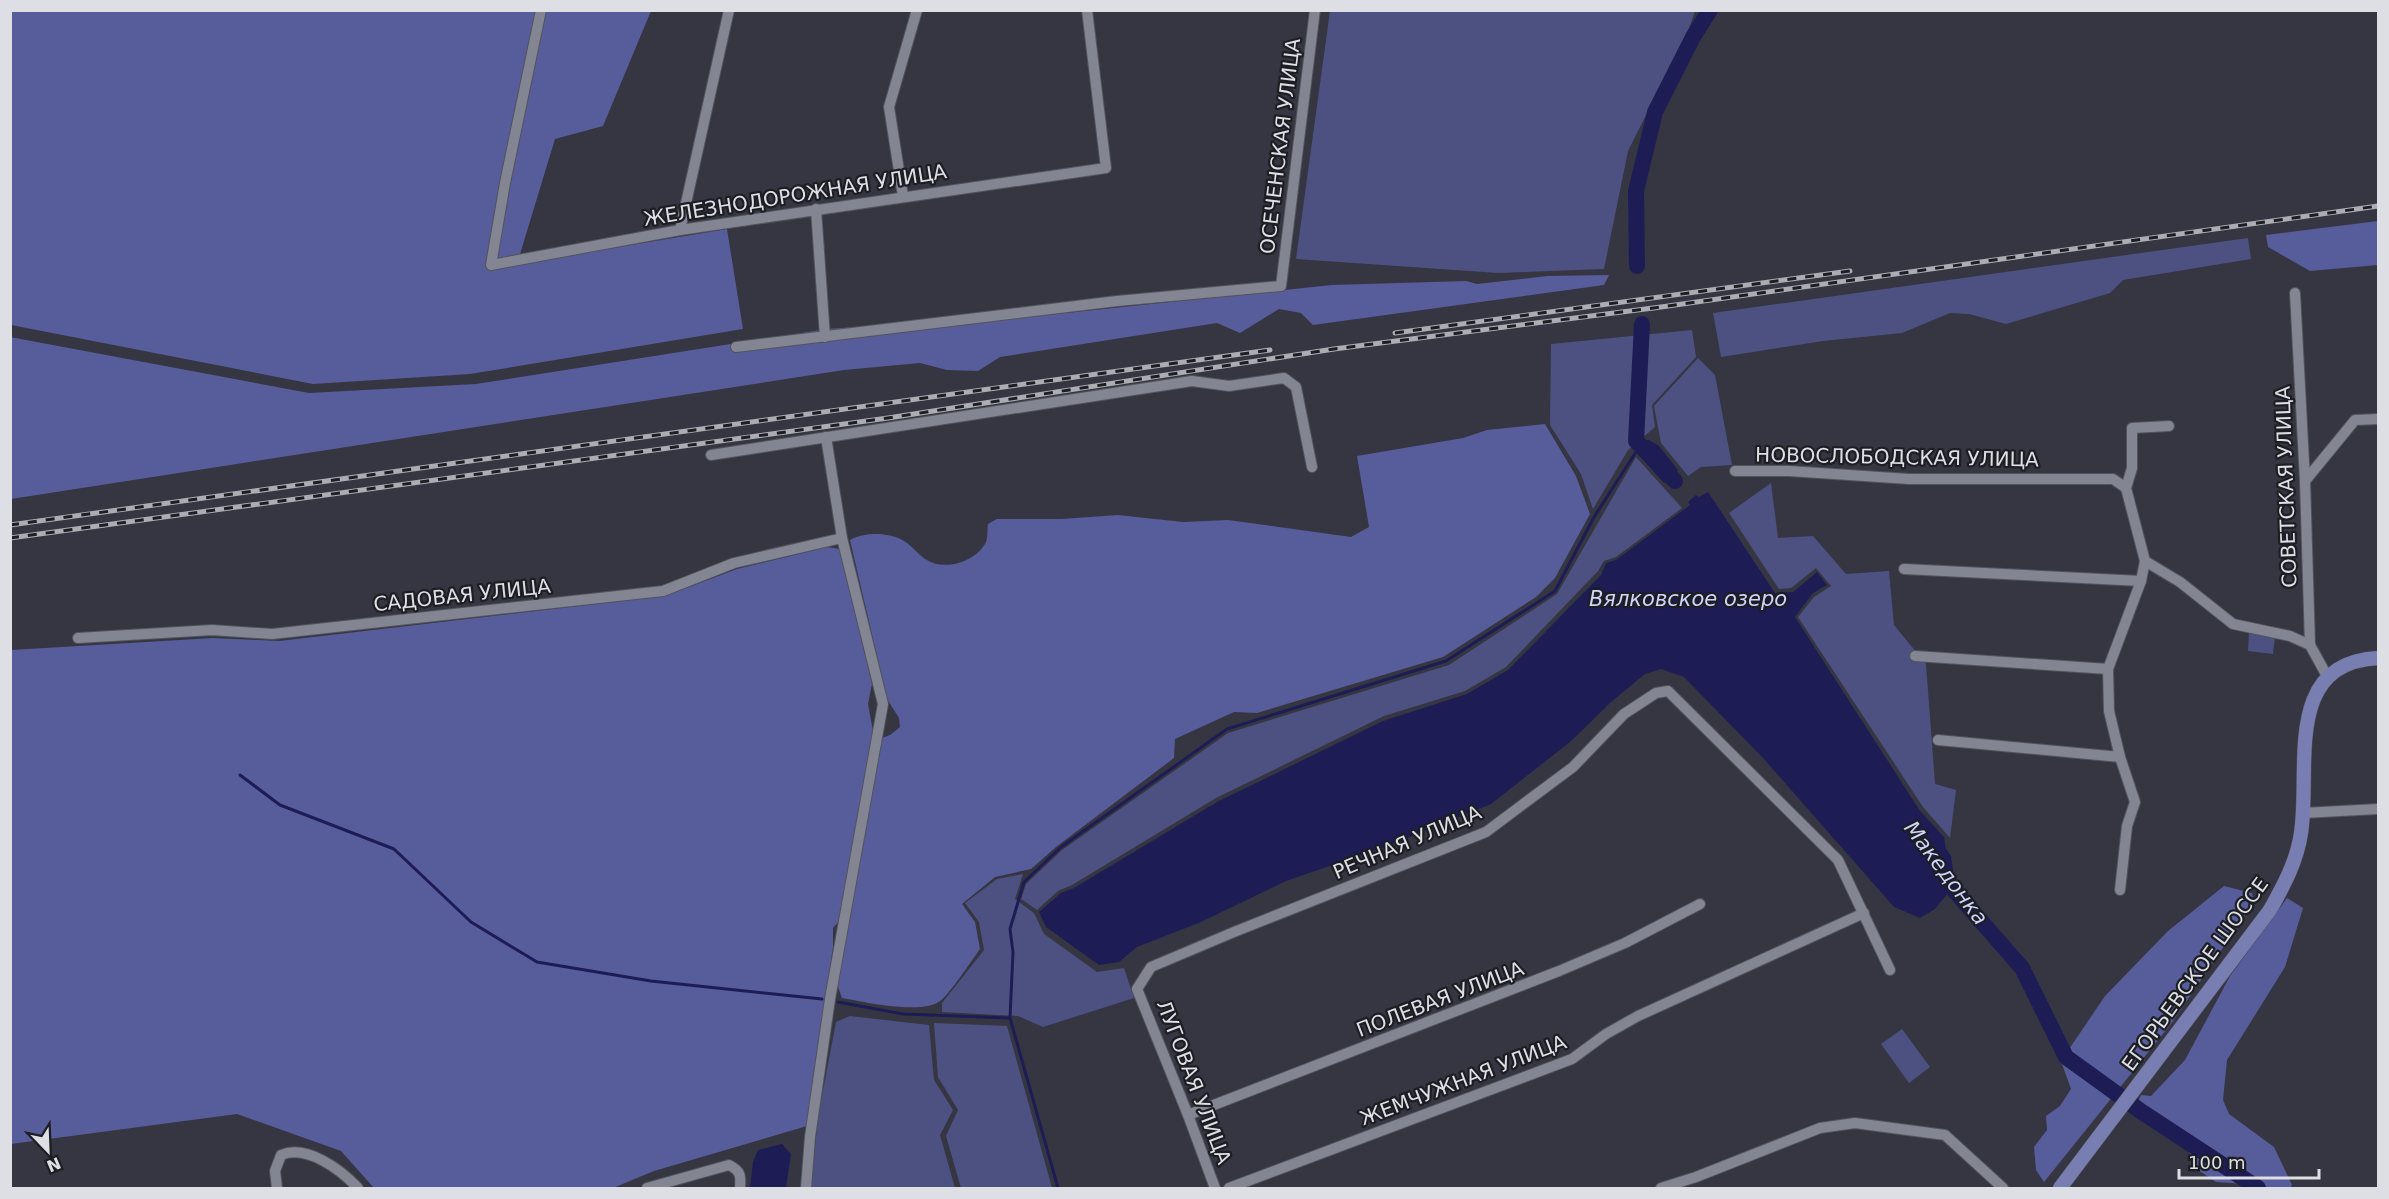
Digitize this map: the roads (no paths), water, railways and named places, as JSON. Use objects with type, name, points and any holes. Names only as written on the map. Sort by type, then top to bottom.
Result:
[{"type":"main road","points":[[2327,676],[2353,662],[2379,658]]},
{"type":"main road","name":"ЕГОРЬЕВСКОЕ ШОССЕ","points":[[2060,1188],[2270,910],[2293,864],[2300,840],[2303,813],[2304,749],[2308,720],[2316,694],[2327,676]]},
{"type":"street","name":"ЖЕЛЕЗНОДОРОЖНАЯ УЛИЦА","points":[[541,10],[505,183],[491,265],[680,230],[816,208],[1106,168],[1087,10]]},
{"type":"street","points":[[680,230],[729,10]]},
{"type":"street","points":[[903,196],[889,107],[917,10]]},
{"type":"street","name":"ОСЕЧЕНСКАЯ УЛИЦА","points":[[825,337],[1117,301],[1281,286],[1311,11]]},
{"type":"street","points":[[736,347],[825,337],[816,208]]},
{"type":"street","name":"СОВЕТСКАЯ УЛИЦА","points":[[2295,293],[2305,481],[2310,645],[2327,676]]},
{"type":"street","points":[[711,455],[1192,381],[1229,386],[1284,378],[1296,387],[1312,467]]},
{"type":"street","points":[[2305,481],[2355,420],[2379,419]]},
{"type":"street","points":[[2120,890],[2127,826],[2135,802],[2120,757],[2109,711],[2108,669],[2142,581],[2145,561],[2126,488],[2132,468],[2132,428],[2169,426]]},
{"type":"street","points":[[806,1188],[810,1137],[830,999],[883,704],[842,538],[826,437]]},
{"type":"street","name":"НОВОСЛОБОДСКАЯ УЛИЦА","points":[[1735,471],[1789,471],[1909,479],[2113,479],[2126,488]]},
{"type":"street","name":"САДОВАЯ УЛИЦА","points":[[78,638],[212,630],[272,634],[663,591],[734,563],[842,538]]},
{"type":"street","points":[[2145,561],[2180,582],[2233,624],[2290,636],[2310,645]]},
{"type":"street","points":[[1904,569],[2142,581]]},
{"type":"street","points":[[1915,656],[2108,669]]},
{"type":"street","name":"РЕЧНАЯ УЛИЦА","points":[[1137,989],[1151,967],[1486,832],[1573,767],[1624,714],[1656,693],[1668,691],[1838,860],[1890,970]]},
{"type":"street","points":[[1938,740],[2120,757]]},
{"type":"street","points":[[2303,813],[2379,809]]},
{"type":"street","name":"ПОЛЕВАЯ УЛИЦА","points":[[1188,1115],[1559,972],[1625,943],[1700,904]]},
{"type":"street","name":"ЖЕМЧУЖНАЯ УЛИЦА","points":[[1229,1188],[1572,1059],[1606,1034],[1638,1016],[1864,913]]},
{"type":"street","name":"ЛУГОВАЯ УЛИЦА","points":[[1137,989],[1215,1188]]},
{"type":"street","points":[[1661,1188],[1696,1178],[1820,1128],[1861,1123],[1945,1135],[2004,1188]]},
{"type":"street","points":[[277,1188],[275,1171],[281,1155],[290,1151],[304,1153],[323,1161],[358,1188]]},
{"type":"street","points":[[647,1188],[729,1165],[737,1169],[741,1175],[740,1188]]},
{"type":"water","points":[[1649,440],[1659,446],[1678,470],[1675,474],[1679,477],[1672,484],[1668,480],[1664,483],[1636,452],[1636,441]]},
{"type":"water","name":"Вялковское озеро","points":[[1708,492],[1775,593],[1793,592],[1817,572],[1827,585],[1813,593],[1795,617],[1920,811],[1944,837],[1946,849],[1951,856],[1952,888],[1935,909],[1920,918],[1894,907],[1763,758],[1684,677],[1661,669],[1645,674],[1611,702],[1570,742],[1491,804],[1393,844],[1286,881],[1201,922],[1137,947],[1119,962],[1099,965],[1046,927],[1039,912],[1061,893],[1074,888],[1217,802],[1383,721],[1467,694],[1508,670],[1601,575],[1606,563],[1616,560],[1690,505],[1688,502],[1696,495],[1699,497]]},
{"type":"water","points":[[782,1144],[791,1154],[786,1188],[750,1188],[753,1162],[758,1150]]},
{"type":"waterway","name":"Македонка","points":[[1637,266],[1636,191],[1655,112],[1693,37],[1710,10]]},
{"type":"waterway","name":"Македонка","points":[[1642,324],[1636,441],[1675,481]]},
{"type":"waterway","points":[[1058,1188],[1010,1018],[1013,952],[1010,929],[1024,882],[1061,847],[1227,729],[1446,661],[1555,591],[1594,517],[1636,452]]},
{"type":"waterway","points":[[240,775],[280,805],[394,849],[471,922],[537,962],[651,981],[822,999]]},
{"type":"waterway","name":"Македонка","points":[[1939,869],[1952,888],[2022,968],[2066,1057],[2142,1112],[2258,1188]]},
{"type":"waterway","points":[[838,1002],[903,1014],[1009,1018]]},
{"type":"railway","points":[[10,538],[888,418],[1334,349],[1661,307],[2378,206]]},
{"type":"railway","points":[[1395,333],[1850,271]]},
{"type":"railway","points":[[10,525],[1270,350]]}]
